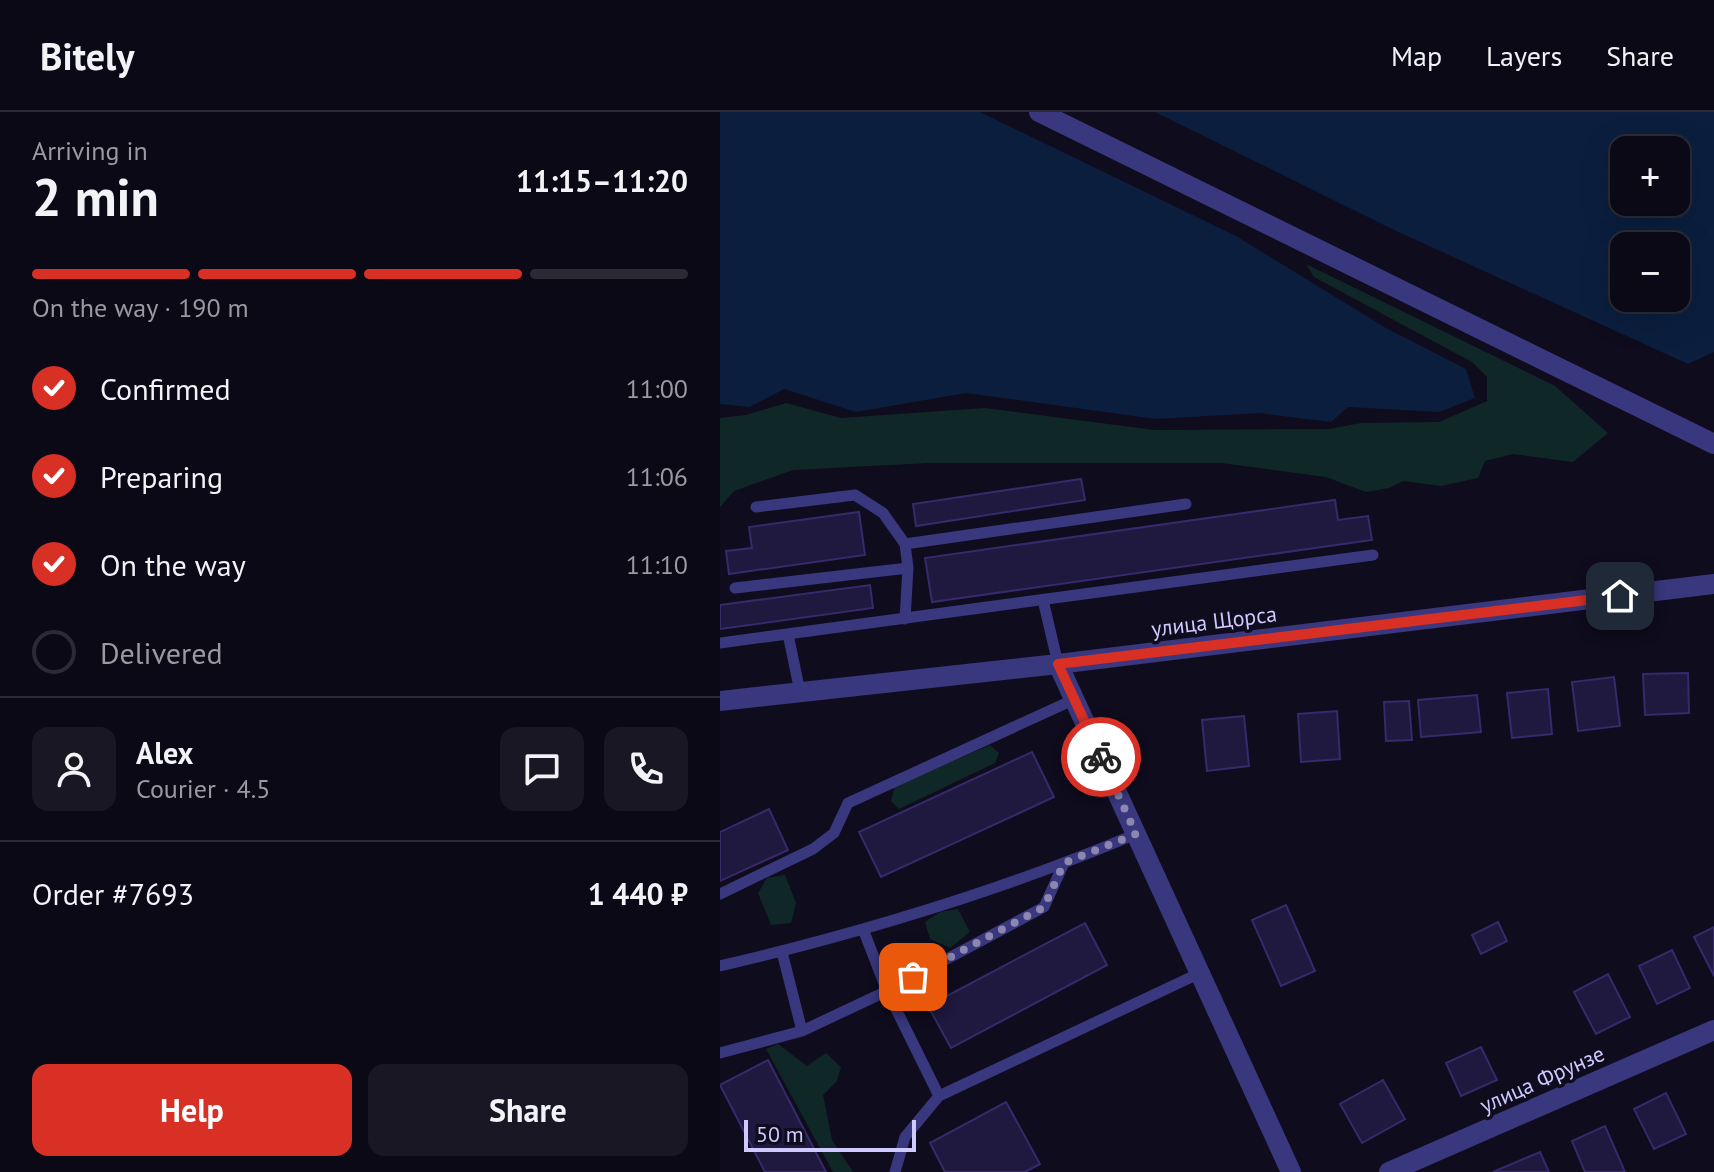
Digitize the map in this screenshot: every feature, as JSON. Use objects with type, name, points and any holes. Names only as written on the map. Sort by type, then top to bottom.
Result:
[{"type":"street","points":[[1039,112],[1714,444]]},
{"type":"street","name":"улица Щорса","points":[[720,701],[1058,664],[1714,584]]},
{"type":"street","points":[[1058,664],[1291,1172]]},
{"type":"street","name":"улица Фрунзе","points":[[1389,1172],[1714,1030]]},
{"type":"lane","points":[[756,507],[855,495],[883,513],[905,544],[908,568],[905,619]]},
{"type":"lane","points":[[905,544],[1186,504]]},
{"type":"lane","points":[[720,643],[1373,555]]},
{"type":"lane","points":[[735,588],[908,568]]},
{"type":"lane","points":[[1043,600],[1058,664]]},
{"type":"lane","points":[[788,634],[800,692]]},
{"type":"lane","points":[[720,894],[813,849],[834,833],[848,803],[1075,699]]},
{"type":"lane","points":[[720,966],[863,929],[1064,863],[1136,834]]},
{"type":"lane","points":[[720,1053],[802,1031],[887,991],[1044,907],[1064,863]]},
{"type":"lane","points":[[863,929],[887,991],[939,1096]]},
{"type":"lane","points":[[782,952],[802,1031]]},
{"type":"lane","points":[[895,1172],[905,1137],[939,1096],[1200,973]]},
{"type":"green space","points":[[1306,264],[1555,386],[1608,433],[1573,462],[1513,454],[1485,461],[1478,478],[1441,486],[1403,481],[1389,488],[1366,492],[1326,477],[1222,463],[929,463],[793,470],[734,491],[720,507],[720,418],[746,415],[786,403],[841,418],[985,408],[1154,430],[1329,429],[1361,423],[1439,422],[1487,401],[1487,377],[1472,362],[1314,277]]},
{"type":"green space","points":[[990,745],[999,753],[995,763],[899,809],[891,801],[895,786]]},
{"type":"green space","points":[[785,875],[796,903],[791,923],[771,925],[758,893],[767,878]]},
{"type":"green space","points":[[958,909],[970,932],[950,948],[930,939],[925,922],[940,912]]},
{"type":"green space","points":[[778,1044],[807,1066],[826,1053],[841,1067],[837,1081],[823,1095],[832,1140],[853,1172],[833,1172],[766,1049]]},
{"type":"water","points":[[720,112],[980,112],[1236,236],[1386,328],[1466,369],[1475,398],[1439,412],[1348,407],[1331,422],[1259,413],[1156,419],[966,393],[856,412],[784,389],[750,407],[720,404]]},
{"type":"water","points":[[1155,112],[1714,112],[1714,352],[1688,364],[1394,230]]},
{"type":"building","points":[[1081,479],[1085,500],[916,526],[913,504]]},
{"type":"building","points":[[1335,500],[1338,520],[1368,516],[1372,540],[932,602],[925,558]]},
{"type":"building","points":[[859,512],[865,555],[729,574],[726,551],[752,548],[749,527]]},
{"type":"building","points":[[870,585],[873,608],[720,629],[720,605]]},
{"type":"building","points":[[1688,673],[1689,713],[1645,715],[1643,674]]},
{"type":"building","points":[[1614,677],[1620,726],[1578,731],[1572,682]]},
{"type":"building","points":[[1548,689],[1552,734],[1512,738],[1507,693]]},
{"type":"building","points":[[1477,695],[1481,732],[1421,737],[1418,700]]},
{"type":"building","points":[[1409,701],[1412,740],[1386,741],[1384,702]]},
{"type":"building","points":[[1337,711],[1340,759],[1301,762],[1298,714]]},
{"type":"building","points":[[1244,716],[1249,766],[1207,771],[1202,720]]},
{"type":"building","points":[[1032,752],[1054,797],[881,877],[859,832]]},
{"type":"building","points":[[769,809],[788,850],[720,881],[720,832]]},
{"type":"building","points":[[1286,905],[1315,971],[1281,986],[1252,920]]},
{"type":"building","points":[[1498,922],[1507,941],[1481,954],[1472,935]]},
{"type":"building","points":[[1085,923],[1107,965],[951,1048],[928,1006]]},
{"type":"building","points":[[1714,927],[1714,976],[1694,937]]},
{"type":"building","points":[[1672,950],[1690,988],[1657,1004],[1639,966]]},
{"type":"building","points":[[1608,974],[1630,1017],[1596,1034],[1574,992]]},
{"type":"building","points":[[1481,1047],[1497,1080],[1461,1096],[1446,1063]]},
{"type":"building","points":[[768,1060],[826,1172],[765,1172],[720,1085]]},
{"type":"building","points":[[1383,1080],[1405,1119],[1362,1143],[1340,1104]]},
{"type":"building","points":[[1666,1093],[1686,1134],[1654,1149],[1634,1109]]},
{"type":"building","points":[[1006,1102],[1040,1164],[1025,1172],[945,1172],[930,1143]]},
{"type":"building","points":[[1605,1126],[1625,1172],[1585,1172],[1572,1141]]},
{"type":"building","points":[[1540,1152],[1549,1172],[1493,1172]]},
{"type":"way so far","points":[[913,977],[1044,907],[1064,863],[1136,834],[1101,757]]},
{"type":"route","points":[[1101,757],[1058,664],[1620,596]]}]
